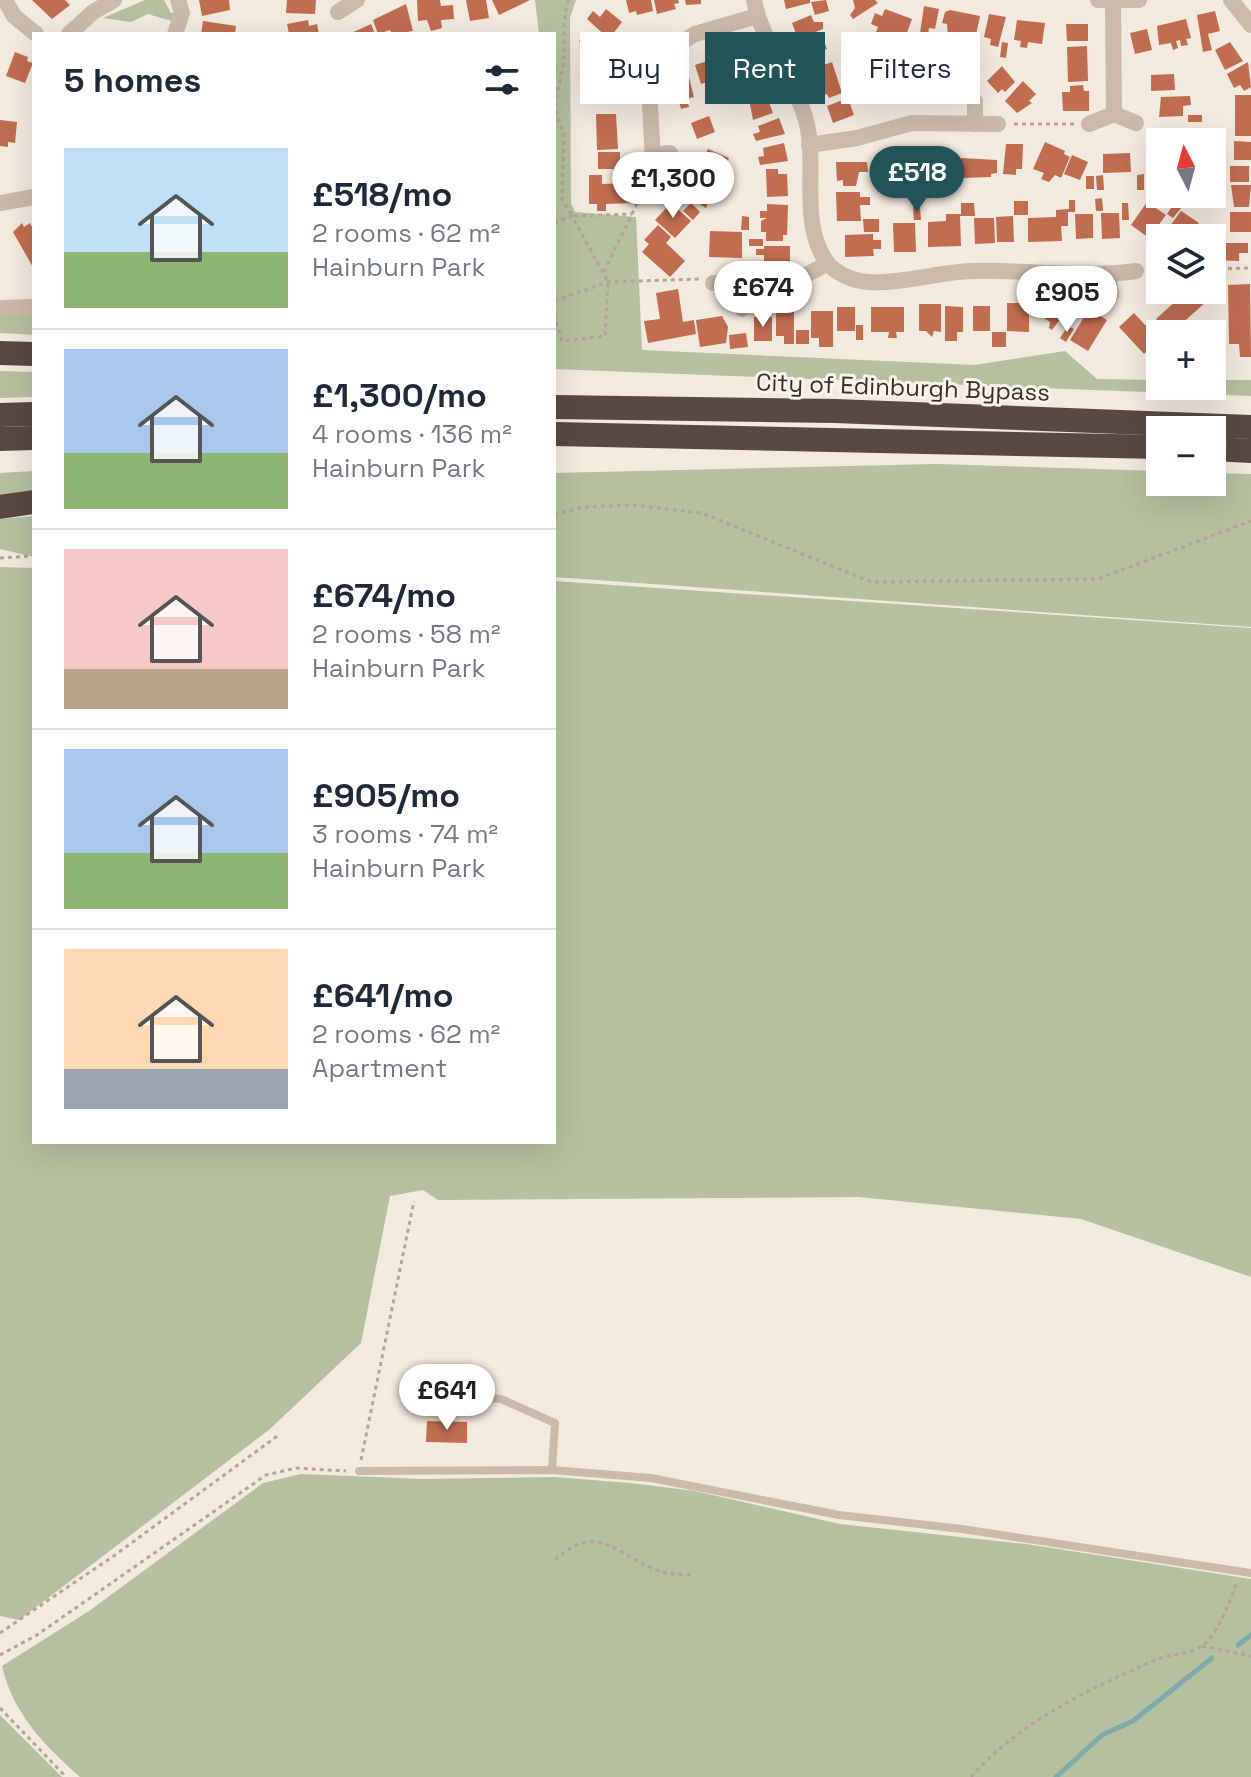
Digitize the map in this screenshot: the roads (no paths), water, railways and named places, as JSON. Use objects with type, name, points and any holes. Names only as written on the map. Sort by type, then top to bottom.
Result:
[{"type":"highway","points":[[0,353],[32,354]]},
{"type":"highway","points":[[556,391],[835,411]]},
{"type":"highway","name":"City of Edinburgh Bypass","points":[[556,407],[835,411],[1251,427]]},
{"type":"highway","points":[[0,415],[32,414]]},
{"type":"highway","points":[[556,434],[837,437],[1146,447]]},
{"type":"highway","points":[[556,450],[837,437]]},
{"type":"highway","points":[[0,439],[32,438]]},
{"type":"highway","points":[[1226,450],[1251,451]]},
{"type":"highway","points":[[0,507],[32,502]]},
{"type":"street","points":[[5,0],[14,16],[34,32]]},
{"type":"street","points":[[71,32],[93,12],[114,0]]},
{"type":"street","points":[[176,32],[182,13],[178,0]]},
{"type":"street","points":[[338,12],[357,0]]},
{"type":"street","points":[[1114,114],[1106,1],[1139,0]]},
{"type":"street","points":[[1231,0],[1251,25]]},
{"type":"street","points":[[689,38],[756,8],[807,121],[813,230],[827,263],[841,274],[868,282],[971,271],[1108,275],[1136,271]]},
{"type":"street","points":[[0,26],[14,16]]},
{"type":"street","points":[[650,104],[654,178]]},
{"type":"street","points":[[975,104],[975,124]]},
{"type":"street","points":[[1089,124],[1114,114],[1136,123]]},
{"type":"street","points":[[809,145],[857,138],[912,123],[998,124]]},
{"type":"street","points":[[653,155],[670,153]]},
{"type":"street","points":[[0,203],[32,197]]},
{"type":"street","points":[[713,283],[789,283],[804,279],[827,263]]},
{"type":"street","points":[[1108,275],[1111,294]]},
{"type":"street","points":[[741,281],[742,309]]},
{"type":"street","points":[[0,308],[32,307]]},
{"type":"lane","points":[[476,1397],[501,1399],[555,1423],[552,1470]]},
{"type":"lane","points":[[359,1471],[552,1470],[651,1478],[839,1515],[991,1533],[1251,1573]]},
{"type":"waterway","points":[[1238,1645],[1251,1635]]},
{"type":"waterway","points":[[1056,1777],[1102,1735],[1133,1721],[1212,1658]]}]
